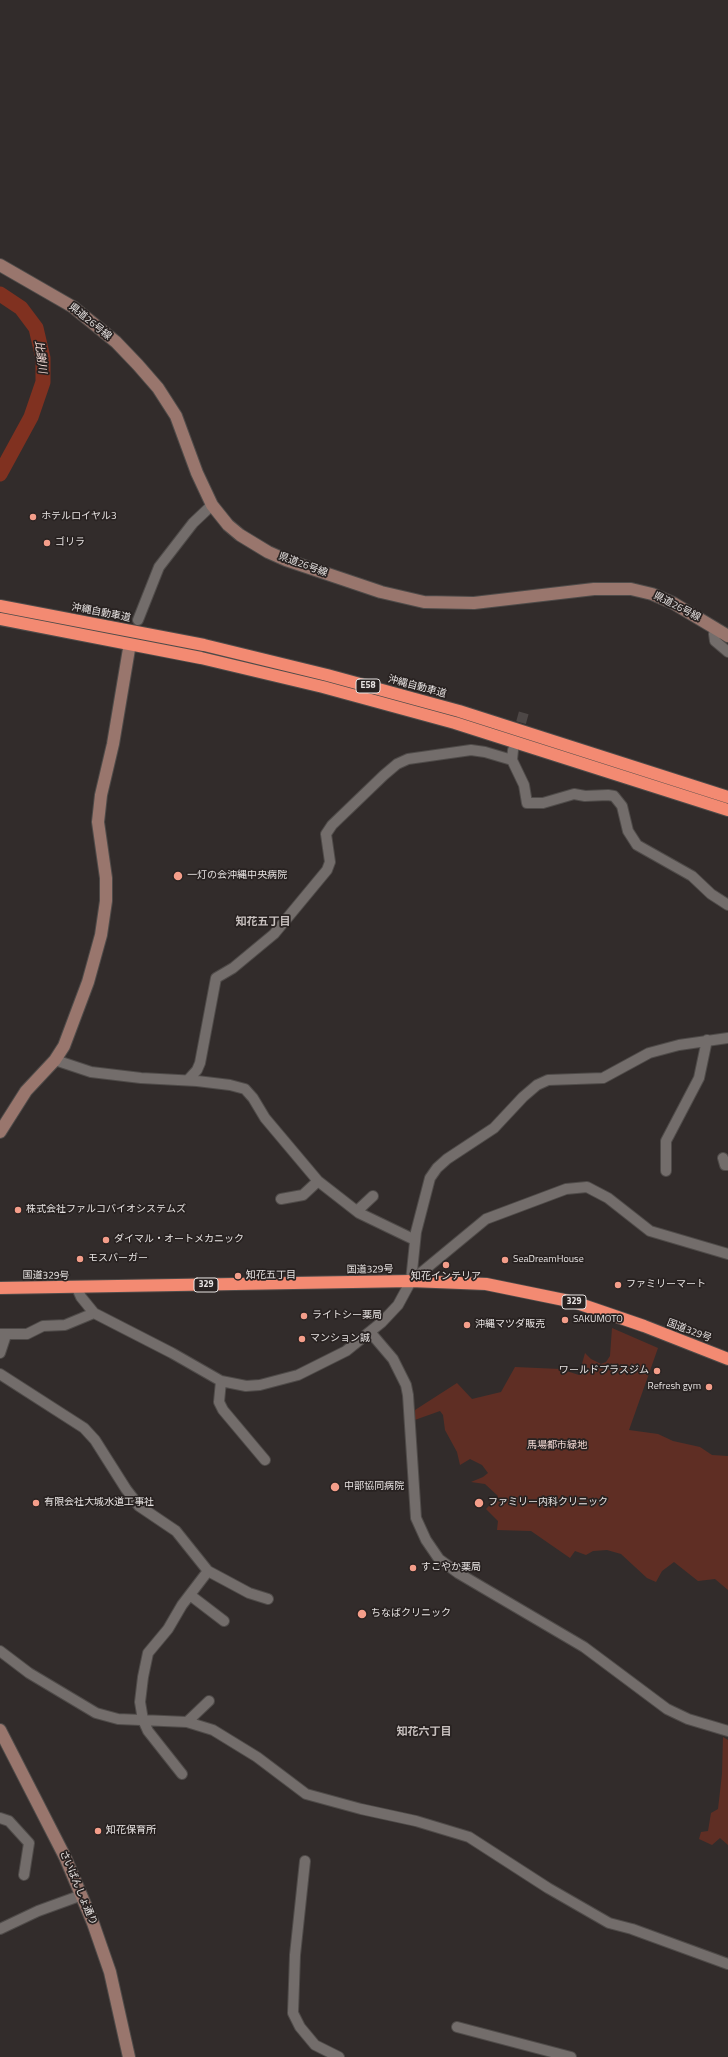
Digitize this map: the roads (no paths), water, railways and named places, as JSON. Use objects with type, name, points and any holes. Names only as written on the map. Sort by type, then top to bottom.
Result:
[{"type":"highway","name":"沖縄自動車道","points":[[0,606],[204,645],[327,675],[459,711],[728,797]]},
{"type":"highway","name":"E58","points":[[0,619],[201,658],[323,687],[455,723],[728,810]]},
{"type":"highway","name":"国道329号","points":[[0,1288],[76,1288],[411,1281],[486,1284],[557,1298],[644,1326],[728,1359]]},
{"type":"main road","name":"県道26号線","points":[[0,265],[73,307],[116,342],[158,388],[176,416],[197,473],[212,505],[228,525],[268,552],[286,560],[380,592],[424,602],[457,604],[594,589],[631,589],[661,598],[728,636]]},
{"type":"main road","points":[[0,1132],[26,1091],[55,1060],[64,1046],[71,1031],[88,982],[101,935],[106,901],[106,878],[98,822],[101,794],[113,744],[129,649]]},
{"type":"main road","name":"さいばんしょ通り","points":[[0,1730],[65,1857],[82,1895],[110,1972],[128,2057]]},
{"type":"street","points":[[138,620],[159,567],[193,523],[212,505]]},
{"type":"street","points":[[716,629],[714,634],[716,641],[728,652]]},
{"type":"street","points":[[188,1080],[197,1070],[200,1063],[216,978],[233,968],[274,934],[327,870],[330,862],[326,834],[332,825],[384,775],[397,764],[408,759],[471,750],[512,755],[524,785],[527,803],[543,803],[574,794],[585,796],[608,794],[614,796],[622,806],[628,831],[636,845],[692,876],[711,894],[728,905]]},
{"type":"street","points":[[411,1281],[415,1240],[421,1206],[430,1178],[437,1168],[494,1128],[523,1097],[537,1085],[548,1080],[603,1078],[648,1053],[707,1040],[728,1038]]},
{"type":"street","points":[[666,1171],[666,1141],[699,1078],[707,1040]]},
{"type":"street","points":[[55,1060],[91,1072],[141,1078],[188,1080],[230,1085],[245,1089],[253,1098],[265,1118],[318,1181],[357,1211],[415,1240]]},
{"type":"street","points":[[281,1199],[302,1195],[318,1181]]},
{"type":"street","points":[[76,1288],[81,1297],[94,1313],[172,1353],[221,1382],[246,1386],[260,1385],[298,1375],[346,1351],[370,1332],[398,1305],[411,1281],[486,1218],[566,1189],[586,1187],[608,1198],[650,1231],[728,1254]]},
{"type":"street","points":[[357,1211],[373,1196]]},
{"type":"street","points":[[0,1353],[3,1335],[27,1334],[43,1326],[65,1325],[94,1313]]},
{"type":"street","points":[[370,1332],[393,1359],[406,1385],[408,1395],[416,1518],[426,1540],[439,1559],[458,1573],[584,1646],[667,1709],[688,1719],[728,1731]]},
{"type":"street","points":[[0,1374],[84,1428],[95,1440],[126,1489],[139,1506],[176,1531],[208,1571],[249,1593],[268,1599]]},
{"type":"street","points":[[221,1382],[219,1402],[223,1410],[265,1460]]},
{"type":"street","points":[[182,1774],[148,1731],[143,1720],[140,1702],[148,1654],[168,1629],[182,1605],[208,1571]]},
{"type":"street","points":[[190,1595],[224,1621]]},
{"type":"street","points":[[0,1651],[29,1673],[96,1713],[118,1719],[187,1722],[213,1730],[257,1757],[306,1794],[361,1809],[416,1821],[470,1837],[548,1888],[609,1924],[632,1929],[728,1964]]},
{"type":"street","points":[[187,1722],[209,1701]]},
{"type":"street","points":[[0,1818],[9,1821],[29,1843],[24,1875]]},
{"type":"street","points":[[306,1861],[294,1955],[293,2013],[300,2027],[315,2045],[339,2057]]},
{"type":"street","points":[[0,1929],[38,1911],[82,1895]]},
{"type":"street","points":[[457,2027],[571,2057]]},
{"type":"waterway","name":"比謝川","points":[[0,294],[21,308],[36,328],[43,358],[43,382],[31,417],[0,474]]},
{"type":"tunnel","points":[[517,737],[524,712]]},
{"type":"place","name":"ホテルロイヤル3","points":[[33,517]]},
{"type":"place","name":"ゴリラ","points":[[47,543]]},
{"type":"place","name":"一灯の会沖縄中央病院","points":[[178,876]]},
{"type":"place","name":"株式会社ファルコバイオシステムズ","points":[[18,1210]]},
{"type":"place","name":"ダイマル・オートメカニック","points":[[106,1240]]},
{"type":"place","name":"モスバーガー","points":[[80,1259]]},
{"type":"place","name":"SeaDreamHouse","points":[[505,1260]]},
{"type":"place","name":"知花インテリア","points":[[446,1265]]},
{"type":"place","name":"知花五丁目","points":[[238,1276]]},
{"type":"place","name":"ファミリーマート","points":[[618,1285]]},
{"type":"place","name":"ライトシー薬局","points":[[304,1316]]},
{"type":"place","name":"SAKUMOTO","points":[[565,1320]]},
{"type":"place","name":"沖縄マツダ販売","points":[[467,1325]]},
{"type":"place","name":"マンション誠","points":[[302,1339]]},
{"type":"place","name":"ワールドプラスジム","points":[[657,1371]]},
{"type":"place","name":"Refresh gym","points":[[709,1387]]},
{"type":"place","name":"中部協同病院","points":[[335,1487]]},
{"type":"place","name":"有限会社大城水道工事社","points":[[36,1503]]},
{"type":"place","name":"ファミリー内科クリニック","points":[[479,1503]]},
{"type":"place","name":"すこやか薬局","points":[[413,1568]]},
{"type":"place","name":"ちなばクリニック","points":[[362,1614]]},
{"type":"place","name":"知花保育所","points":[[98,1831]]},
{"type":"district","name":"知花五丁目","points":[[263,922]]},
{"type":"district","name":"知花六丁目","points":[[424,1732]]},
{"type":"park label","name":"馬場都市緑地","points":[[557,1446]]}]
